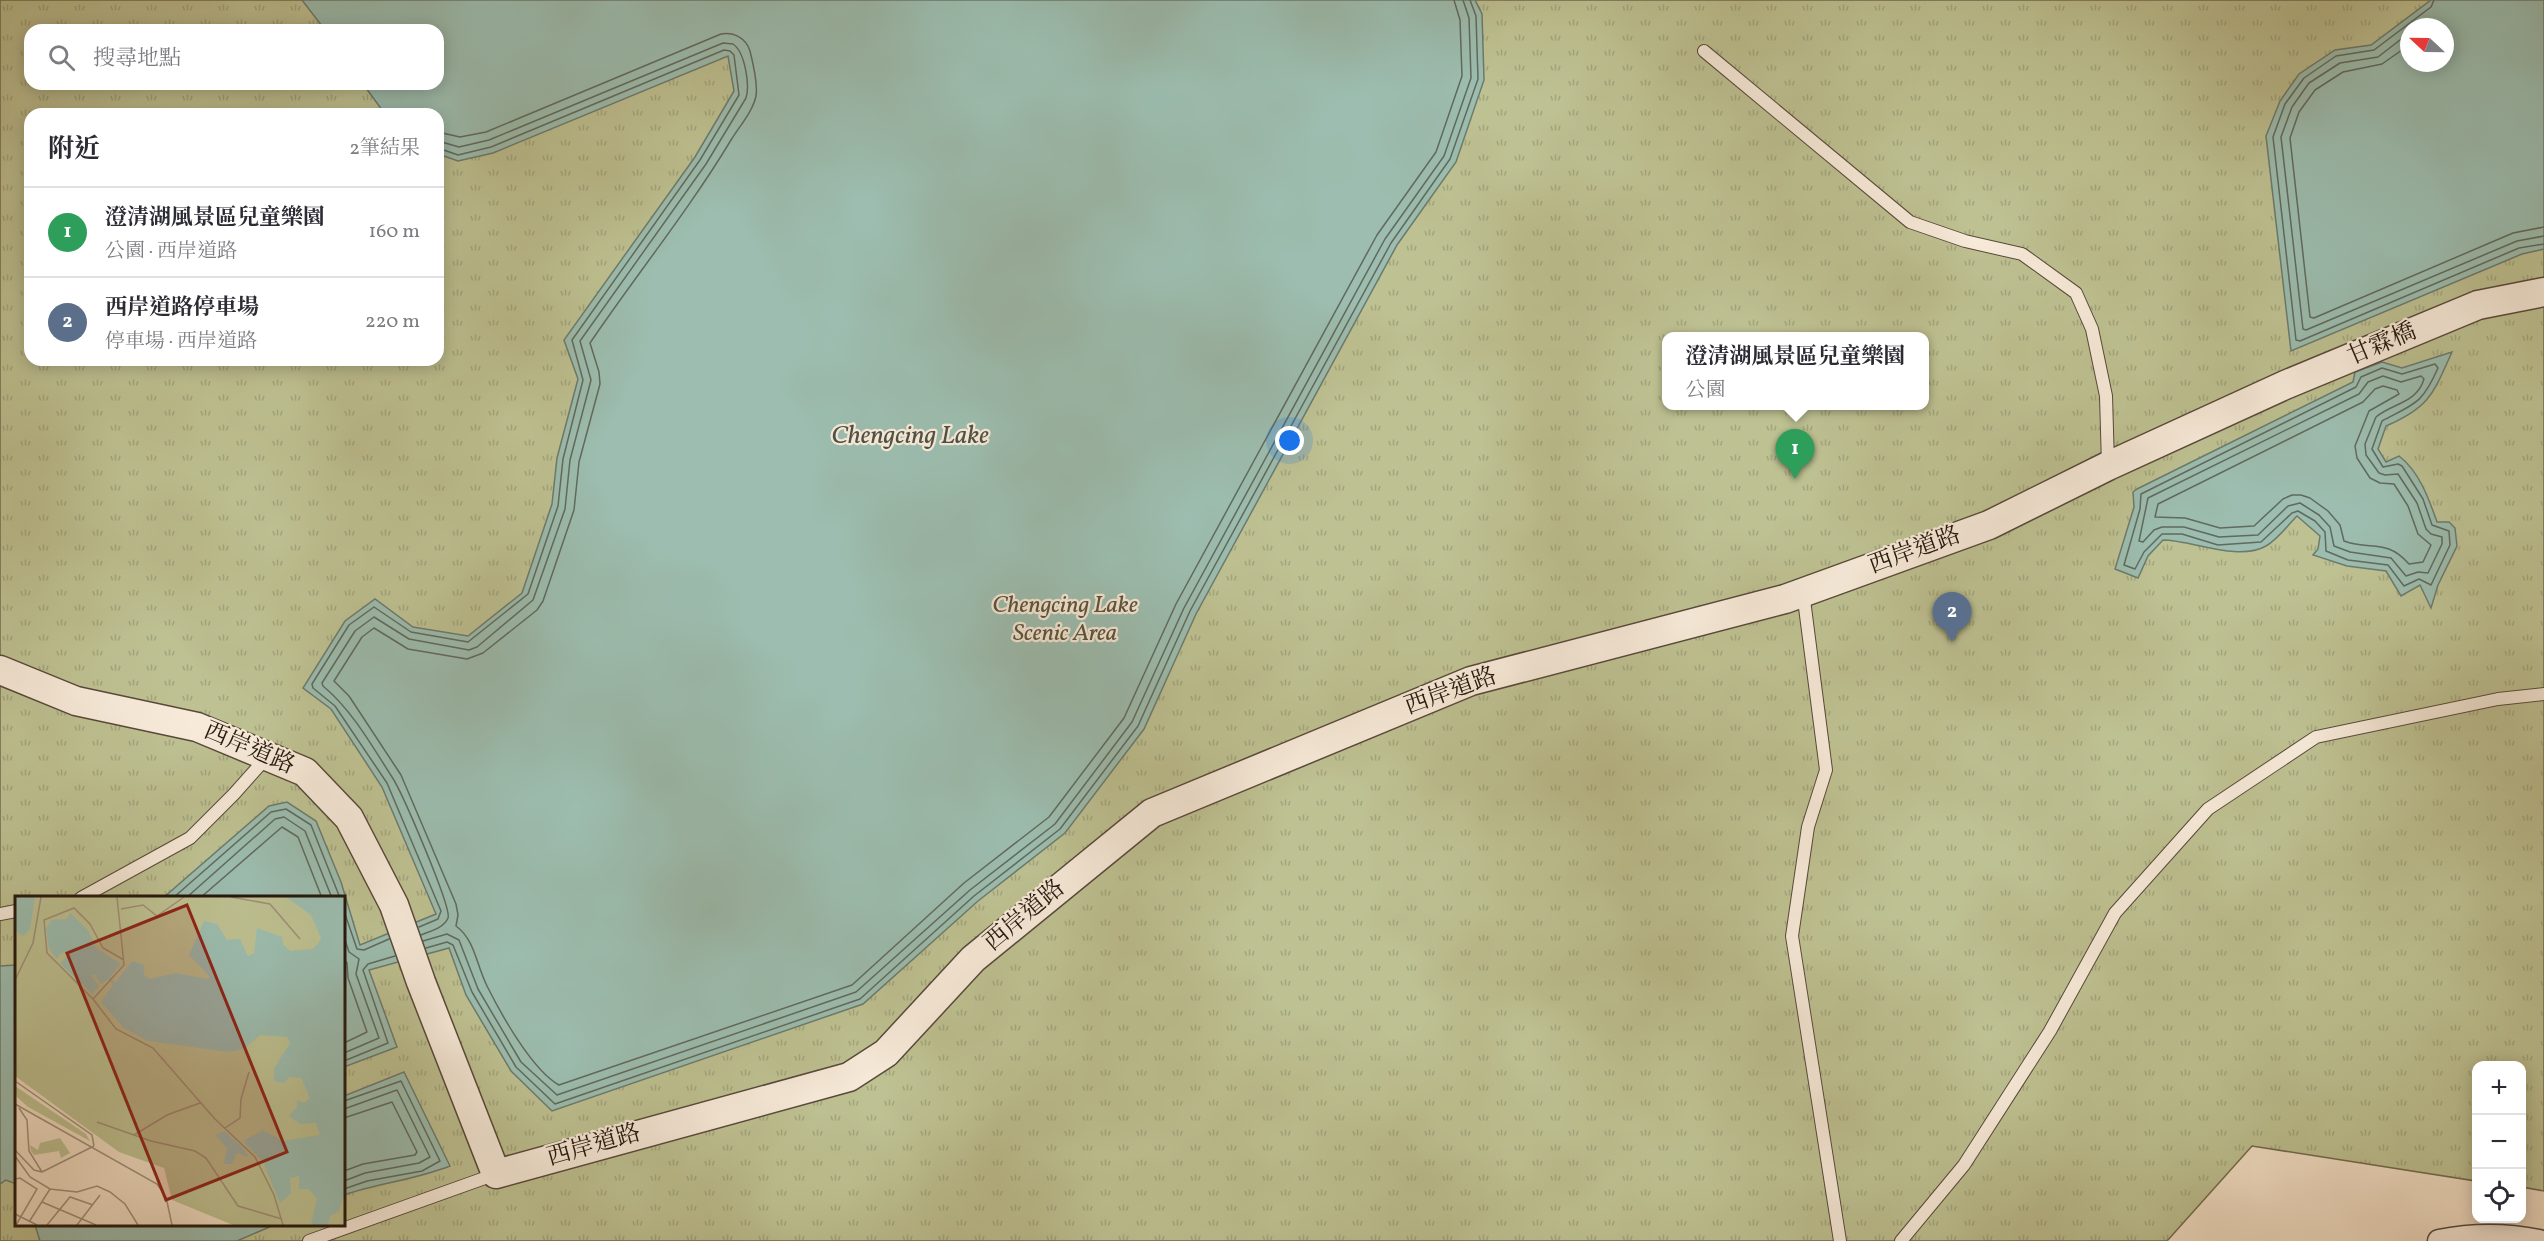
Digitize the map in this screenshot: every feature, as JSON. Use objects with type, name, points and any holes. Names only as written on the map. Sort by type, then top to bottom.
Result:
[{"type":"street","name":"甘霖橋","points":[[2285,385],[2478,304],[2544,292]]},
{"type":"street","name":"西岸道路","points":[[0,670],[76,700],[198,727],[305,772],[349,818],[394,905],[421,982],[496,1174],[849,1077],[886,1053],[973,959],[1152,813],[1471,681],[1803,592],[1989,525],[2108,466],[2285,385]]},
{"type":"street","points":[[2439,1241],[2472,1235],[2513,1235],[2539,1241]]},
{"type":"lane","points":[[1704,51],[1910,222],[1965,241],[2022,254],[2076,293],[2092,329],[2106,396],[2108,466]]},
{"type":"lane","points":[[1803,592],[1826,770],[1808,827],[1792,936],[1840,1241]]},
{"type":"lane","points":[[1900,1241],[1964,1165],[2050,1031],[2115,913],[2208,809],[2316,737],[2498,699],[2544,694]]},
{"type":"lane","points":[[83,896],[190,838],[234,794],[268,755]]},
{"type":"lane","points":[[0,914],[15,911]]},
{"type":"lane","points":[[309,1241],[496,1174]]},
{"type":"green space","name":"Chengcing Lake Scenic Area","points":[[0,0],[2544,0],[2544,1191],[2526,1188],[2526,1061],[2472,1061],[2472,1180],[2252,1146],[2167,1241],[0,1241]]},
{"type":"water","name":"Chengcing Lake","points":[[302,0],[1475,0],[1482,14],[1484,80],[1456,162],[1397,245],[1196,614],[1144,729],[1065,833],[978,901],[863,1004],[552,1111],[511,1071],[466,995],[449,948],[369,970],[397,1047],[345,1067],[345,896],[165,896],[269,806],[287,802],[316,821],[341,882],[360,945],[436,914],[382,787],[331,709],[303,688],[345,621],[375,599],[413,627],[468,636],[522,593],[552,504],[557,458],[578,379],[564,340],[695,157],[734,91],[728,56],[493,153],[458,161],[444,156],[444,108],[381,108],[367,90],[444,90],[444,24],[320,24]]},
{"type":"water","points":[[2431,0],[2544,0],[2544,249],[2522,254],[2291,351],[2266,136],[2280,101],[2299,74],[2335,50],[2371,45],[2400,23],[2400,72],[2454,72],[2454,18],[2407,18]]},
{"type":"water","points":[[2452,352],[2440,379],[2428,398],[2412,412],[2386,426],[2378,449],[2386,462],[2399,456],[2406,462],[2422,486],[2437,522],[2449,522],[2455,528],[2457,546],[2438,585],[2431,608],[2420,585],[2401,596],[2386,571],[2347,566],[2313,555],[2318,549],[2320,536],[2297,516],[2274,540],[2255,550],[2229,551],[2163,540],[2148,556],[2138,578],[2115,569],[2134,507],[2133,492],[2137,489],[2353,382],[2355,372],[2382,362],[2402,368]]},
{"type":"water","points":[[15,965],[15,1184],[6,1180],[0,1184],[0,966]]},
{"type":"water","points":[[404,1072],[450,1166],[345,1195],[345,1096]]},
{"type":"water","points":[[36,1226],[272,1226],[237,1241],[40,1241]]},
{"type":"place","name":"澄清湖風景區兒童樂園","points":[[1795,479]]},
{"type":"place","name":"西岸道路停車場","points":[[1952,642]]}]
